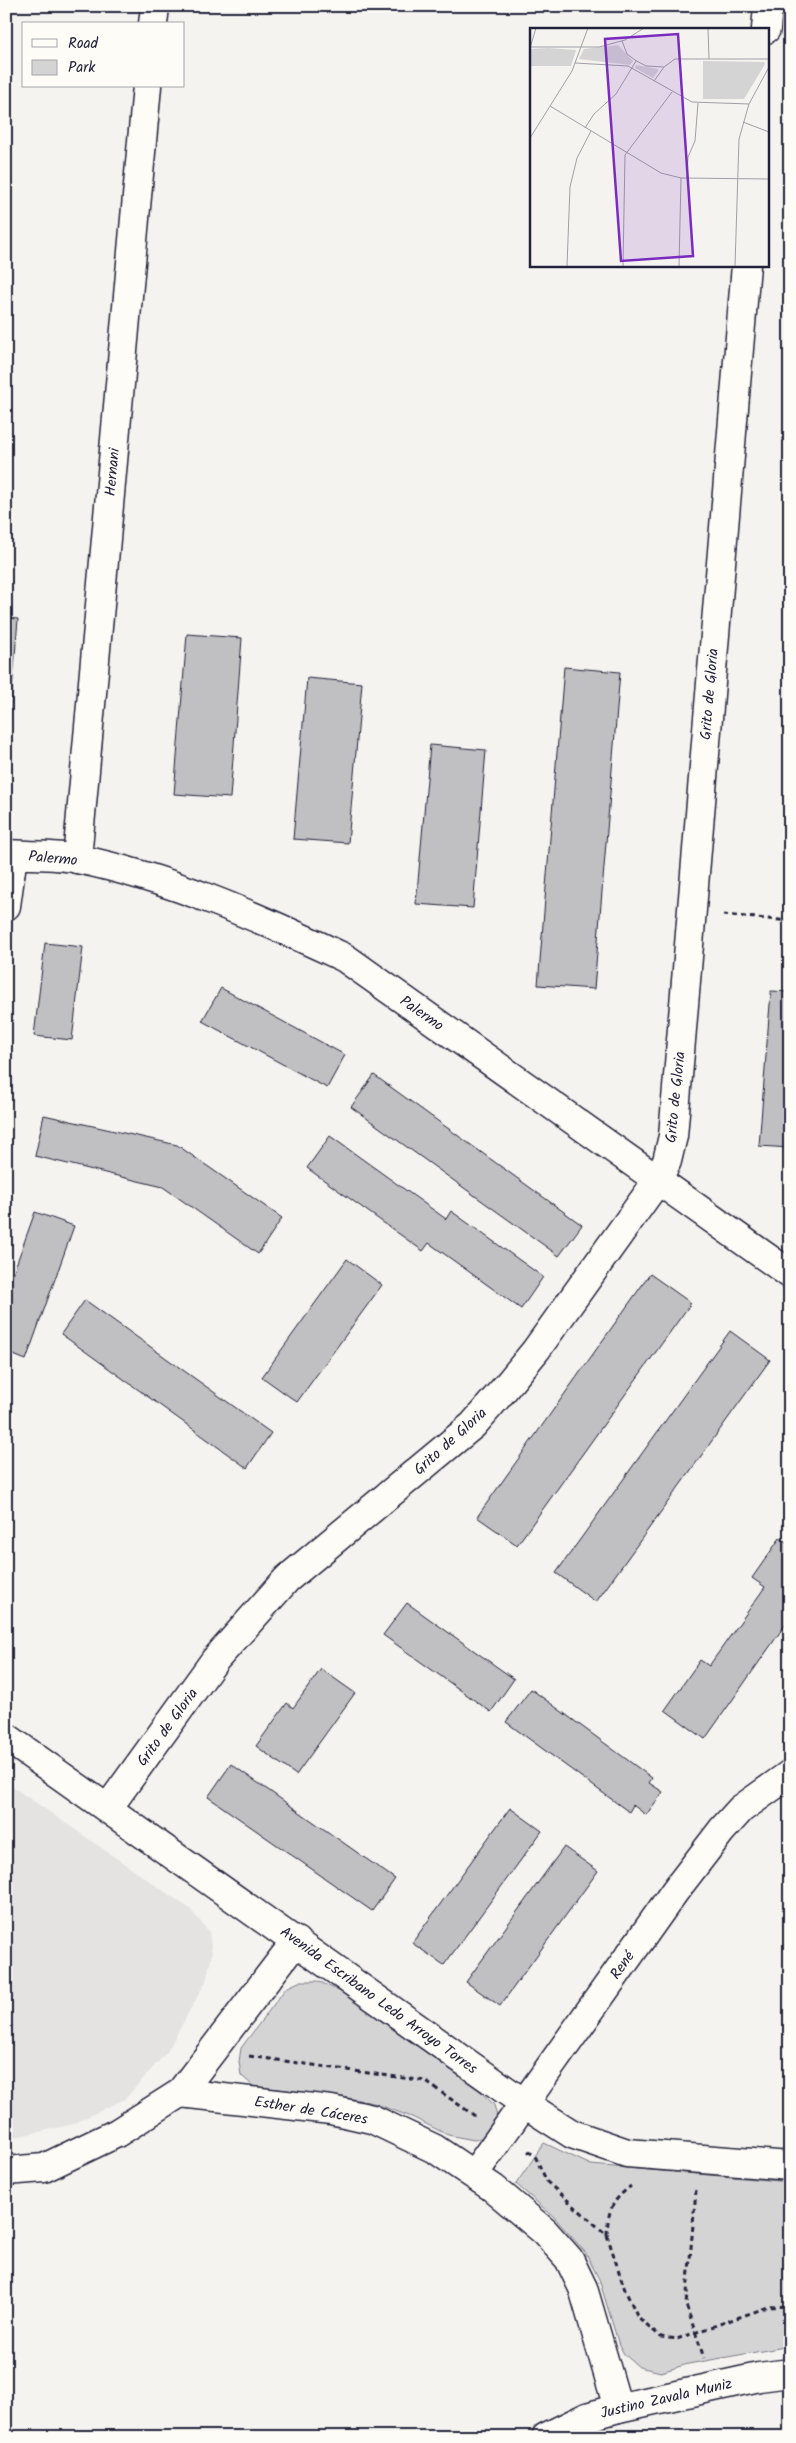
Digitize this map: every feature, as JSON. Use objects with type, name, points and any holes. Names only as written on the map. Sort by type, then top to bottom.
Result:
[{"type":"street","points":[[153,22],[155,6]]},
{"type":"street","points":[[766,28],[768,6]]},
{"type":"street","name":"Hernani","points":[[77,859],[147,88]]},
{"type":"street","name":"Grito de Gloria","points":[[108,1808],[215,1660],[287,1579],[473,1424],[506,1388],[536,1350],[658,1180],[667,1161],[673,1136],[746,266]]},
{"type":"street","points":[[6,906],[10,854]]},
{"type":"street","name":"Palermo","points":[[10,854],[77,859],[150,879],[216,902],[289,932],[345,958],[790,1274]]},
{"type":"street","name":"Avenida Escribano Ledo Arroyo Torres","points":[[6,1737],[296,1940],[525,2104],[572,2134],[627,2153],[790,2166]]},
{"type":"street","name":"René","points":[[474,2174],[675,1891],[722,1830],[741,1809],[790,1774]]},
{"type":"street","points":[[6,2171],[44,2168],[117,2133],[180,2093],[296,1940]]},
{"type":"street","name":"Esther de Cáceres","points":[[180,2093],[331,2110],[372,2119],[435,2148],[474,2174],[545,2232],[568,2259],[583,2288],[618,2408]]},
{"type":"street","name":"Justino Zavala Muniz","points":[[546,2437],[587,2417],[618,2408],[790,2373]]},
{"type":"path","points":[[691,912],[790,921]]},
{"type":"path","points":[[212,2051],[425,2081],[535,2156],[548,2182],[607,2235]]},
{"type":"path","points":[[698,2159],[686,2306],[714,2387]]},
{"type":"path","points":[[639,2184],[630,2187],[613,2201],[608,2217],[607,2235],[626,2290],[638,2317],[661,2337],[677,2339],[768,2306],[790,2306]]},
{"type":"shaded area","points":[[6,1782],[190,1909],[209,1932],[212,1954],[206,1981],[167,2052],[125,2099],[70,2125],[6,2139]]},
{"type":"green space","points":[[301,1981],[318,1981],[341,1992],[480,2091],[494,2105],[497,2117],[495,2129],[485,2137],[474,2140],[448,2135],[412,2117],[373,2103],[343,2097],[253,2086],[241,2075],[239,2062],[241,2048],[286,1988]]},
{"type":"green space","points":[[544,2143],[591,2165],[790,2182],[790,2346],[688,2364],[661,2372],[639,2367],[624,2354],[619,2345],[599,2279],[585,2252],[554,2217],[516,2184]]},
{"type":"building","points":[[6,618],[18,619],[9,728],[6,728]]},
{"type":"building","points":[[187,634],[242,638],[230,798],[174,794]]},
{"type":"building","points":[[564,667],[620,672],[594,989],[538,985]]},
{"type":"building","points":[[307,678],[362,683],[348,843],[293,839]]},
{"type":"building","points":[[430,745],[486,750],[473,908],[416,904]]},
{"type":"building","points":[[790,781],[790,851],[784,851]]},
{"type":"building","points":[[45,943],[83,947],[72,1040],[34,1036]]},
{"type":"building","points":[[221,988],[345,1055],[327,1088],[202,1021]]},
{"type":"building","points":[[771,991],[790,992],[790,1148],[759,1146]]},
{"type":"building","points":[[374,1075],[582,1225],[559,1256],[351,1107]]},
{"type":"building","points":[[44,1115],[177,1145],[282,1218],[258,1254],[163,1187],[35,1156]]},
{"type":"building","points":[[330,1136],[446,1219],[451,1211],[543,1277],[521,1309],[429,1243],[423,1251],[307,1168]]},
{"type":"building","points":[[35,1212],[74,1226],[26,1360],[6,1352],[6,1293]]},
{"type":"building","points":[[347,1259],[382,1285],[297,1402],[262,1377]]},
{"type":"building","points":[[650,1274],[691,1303],[517,1545],[477,1517]]},
{"type":"building","points":[[85,1300],[271,1433],[247,1468],[61,1334]]},
{"type":"building","points":[[730,1331],[770,1360],[596,1602],[556,1573]]},
{"type":"building","points":[[780,1538],[790,1544],[790,1618],[705,1739],[665,1710],[700,1660],[709,1666],[765,1587],[752,1578]]},
{"type":"building","points":[[407,1603],[514,1679],[491,1712],[383,1635]]},
{"type":"building","points":[[321,1669],[355,1693],[296,1775],[256,1746],[287,1703],[293,1708]]},
{"type":"building","points":[[531,1689],[652,1778],[649,1783],[663,1792],[646,1815],[633,1805],[629,1812],[506,1722]]},
{"type":"building","points":[[231,1764],[395,1879],[372,1911],[208,1797]]},
{"type":"building","points":[[510,1808],[542,1831],[444,1965],[412,1943]]},
{"type":"building","points":[[564,1847],[598,1871],[500,2006],[466,1982]]}]
